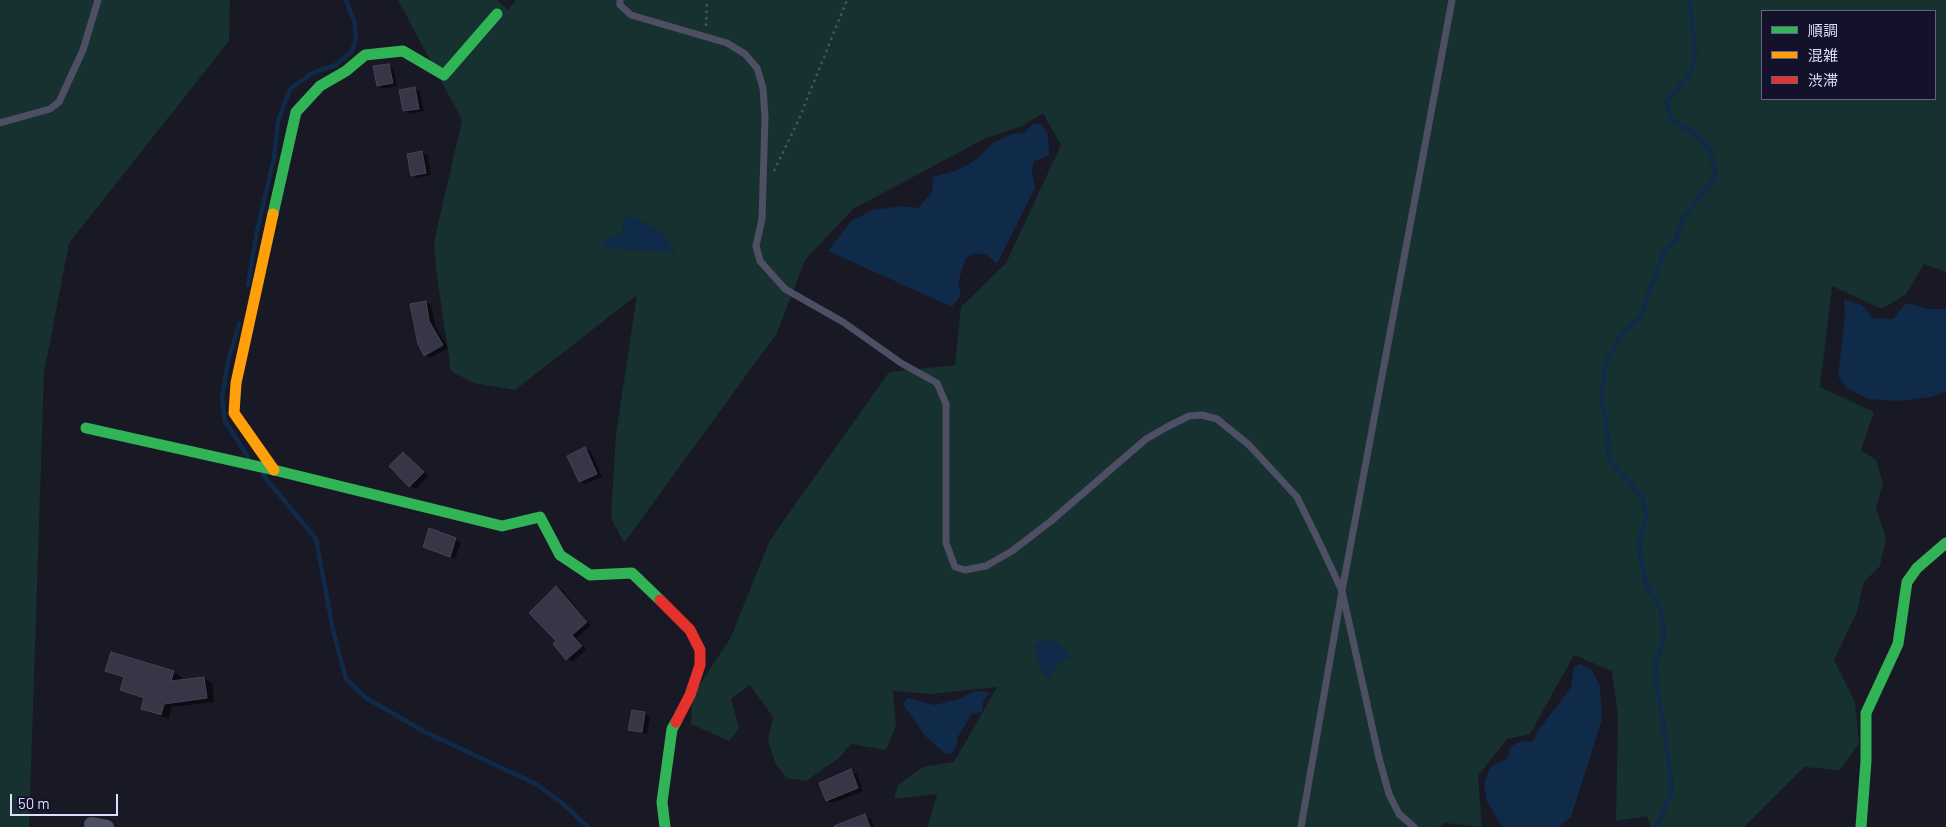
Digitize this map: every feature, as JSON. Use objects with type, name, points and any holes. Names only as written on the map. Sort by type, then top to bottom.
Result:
[{"type":"street","points":[[274,470],[234,413],[236,383],[296,112],[320,86],[346,71],[365,55],[403,51],[444,76],[497,14]]},
{"type":"street","points":[[86,428],[274,470],[502,526],[540,517],[560,555],[590,575],[632,574],[690,630],[700,650],[700,665],[690,695],[672,729],[662,802],[665,827]]},
{"type":"street","points":[[1860,827],[1866,761],[1866,713],[1898,644],[1907,582],[1918,568],[1946,543]]},
{"type":"street","points":[[91,824],[107,827]]},
{"type":"lane","points":[[0,123],[50,108],[59,102],[83,50],[98,0]]},
{"type":"lane","points":[[620,0],[620,4],[631,15],[727,43],[745,54],[757,68],[763,88],[765,118],[762,219],[756,246],[760,261],[785,289],[843,322],[901,363],[937,383],[946,404],[948,475],[946,543],[955,567],[965,570],[986,566],[1012,551],[1072,503],[1146,439],[1190,416],[1202,415],[1217,419],[1249,445],[1297,498],[1342,591],[1379,758],[1389,794],[1398,814],[1414,827]]},
{"type":"lane","points":[[1301,827],[1342,591],[1452,0]]},
{"type":"path","points":[[706,38],[707,0]]},
{"type":"path","points":[[762,197],[799,119],[847,0]]},
{"type":"green space","points":[[0,0],[230,0],[229,41],[69,243],[44,373],[29,827],[0,827]]},
{"type":"green space","points":[[398,0],[497,0],[508,10],[516,0],[1946,0],[1946,272],[1924,264],[1906,294],[1882,309],[1832,286],[1820,387],[1874,412],[1861,450],[1876,460],[1883,483],[1876,508],[1886,538],[1880,566],[1864,582],[1857,612],[1834,660],[1855,702],[1859,743],[1840,770],[1804,767],[1744,827],[1651,827],[1647,816],[1616,821],[1618,717],[1612,671],[1574,655],[1530,734],[1507,739],[1478,776],[1482,827],[1445,823],[1439,827],[928,827],[937,794],[894,799],[898,785],[923,767],[954,762],[997,687],[931,694],[893,691],[896,725],[886,750],[851,744],[839,758],[806,781],[787,778],[776,765],[768,742],[773,717],[750,685],[731,699],[739,728],[729,741],[691,724],[692,696],[730,639],[770,540],[889,372],[955,365],[961,307],[1006,263],[1061,145],[1043,113],[1022,126],[984,139],[853,209],[805,260],[777,333],[624,543],[611,518],[616,434],[637,295],[515,390],[474,383],[451,371],[436,270],[434,242],[462,120]]},
{"type":"water","points":[[1040,123],[1048,134],[1049,155],[1034,162],[1032,173],[1035,188],[997,264],[987,255],[973,253],[965,260],[958,283],[961,295],[952,307],[828,251],[851,221],[873,210],[901,206],[918,208],[932,192],[933,177],[958,170],[974,161],[994,142],[1012,134],[1024,133],[1033,124]]},
{"type":"water","points":[[626,217],[633,217],[657,229],[677,252],[600,248],[607,239],[619,235],[623,230],[622,222]]},
{"type":"water","points":[[1844,299],[1862,305],[1873,318],[1893,319],[1906,303],[1927,309],[1946,309],[1946,391],[1932,397],[1898,401],[1868,399],[1847,388],[1838,376],[1845,315]]},
{"type":"water","points":[[1041,641],[1055,641],[1070,653],[1070,657],[1061,661],[1049,677],[1044,677],[1035,652],[1034,644]]},
{"type":"water","points":[[1579,664],[1591,669],[1600,686],[1602,719],[1571,817],[1559,827],[1502,827],[1487,801],[1484,785],[1490,767],[1508,758],[1510,747],[1519,742],[1533,741],[1538,731],[1571,687],[1574,667]]},
{"type":"water","points":[[975,691],[990,692],[983,702],[982,712],[972,714],[957,738],[957,745],[952,753],[946,754],[925,736],[903,704],[907,698],[934,705],[959,699]]},
{"type":"building","points":[[389,64],[393,83],[377,86],[373,66]]},
{"type":"building","points":[[415,87],[419,109],[403,111],[399,90]]},
{"type":"building","points":[[422,151],[426,173],[411,176],[407,154]]},
{"type":"building","points":[[426,301],[429,321],[443,345],[424,356],[418,344],[410,304]]},
{"type":"building","points":[[585,447],[597,474],[579,482],[567,456]]},
{"type":"building","points":[[403,452],[424,472],[409,487],[389,466]]},
{"type":"building","points":[[429,528],[456,538],[450,557],[423,547]]},
{"type":"building","points":[[556,586],[587,622],[572,635],[582,646],[566,660],[553,644],[556,641],[529,613]]},
{"type":"building","points":[[111,652],[174,671],[171,681],[204,677],[207,698],[164,704],[161,715],[141,709],[144,698],[120,690],[124,677],[105,671]]},
{"type":"building","points":[[632,710],[645,712],[642,732],[628,730]]},
{"type":"building","points":[[851,769],[858,788],[826,801],[819,783]]},
{"type":"building","points":[[865,814],[870,827],[834,826]]},
{"type":"waterway","points":[[248,285],[257,231],[274,158],[278,121],[290,89],[312,73],[336,65],[351,52],[356,40],[355,23],[346,0]]},
{"type":"waterway","points":[[1656,827],[1670,797],[1672,786],[1655,669],[1664,634],[1660,606],[1646,585],[1639,544],[1646,516],[1643,499],[1609,459],[1606,418],[1601,400],[1606,361],[1624,331],[1640,317],[1664,252],[1676,239],[1683,218],[1716,176],[1711,153],[1697,135],[1670,119],[1667,102],[1691,73],[1695,53],[1690,0]]},
{"type":"waterway","points":[[239,324],[228,361],[222,398],[225,421],[248,457]]},
{"type":"waterway","points":[[263,475],[316,539],[333,630],[346,679],[365,697],[423,731],[536,784],[562,803],[588,827]]},
{"type":"traffic: fast","points":[[273,214],[296,112],[320,86],[346,71],[365,55],[403,51],[444,75],[497,14]]},
{"type":"traffic: fast","points":[[86,428],[274,470],[502,526],[540,517],[560,555],[590,575],[632,573],[660,600]]},
{"type":"traffic: fast","points":[[1861,827],[1866,761],[1866,713],[1898,644],[1907,582],[1917,568],[1946,543]]},
{"type":"traffic: fast","points":[[665,827],[662,802],[672,729],[676,722]]},
{"type":"traffic: slow","points":[[273,214],[236,383],[234,413],[274,470]]},
{"type":"traffic: jam","points":[[660,600],[690,630],[700,650],[700,665],[690,695],[676,722]]}]
